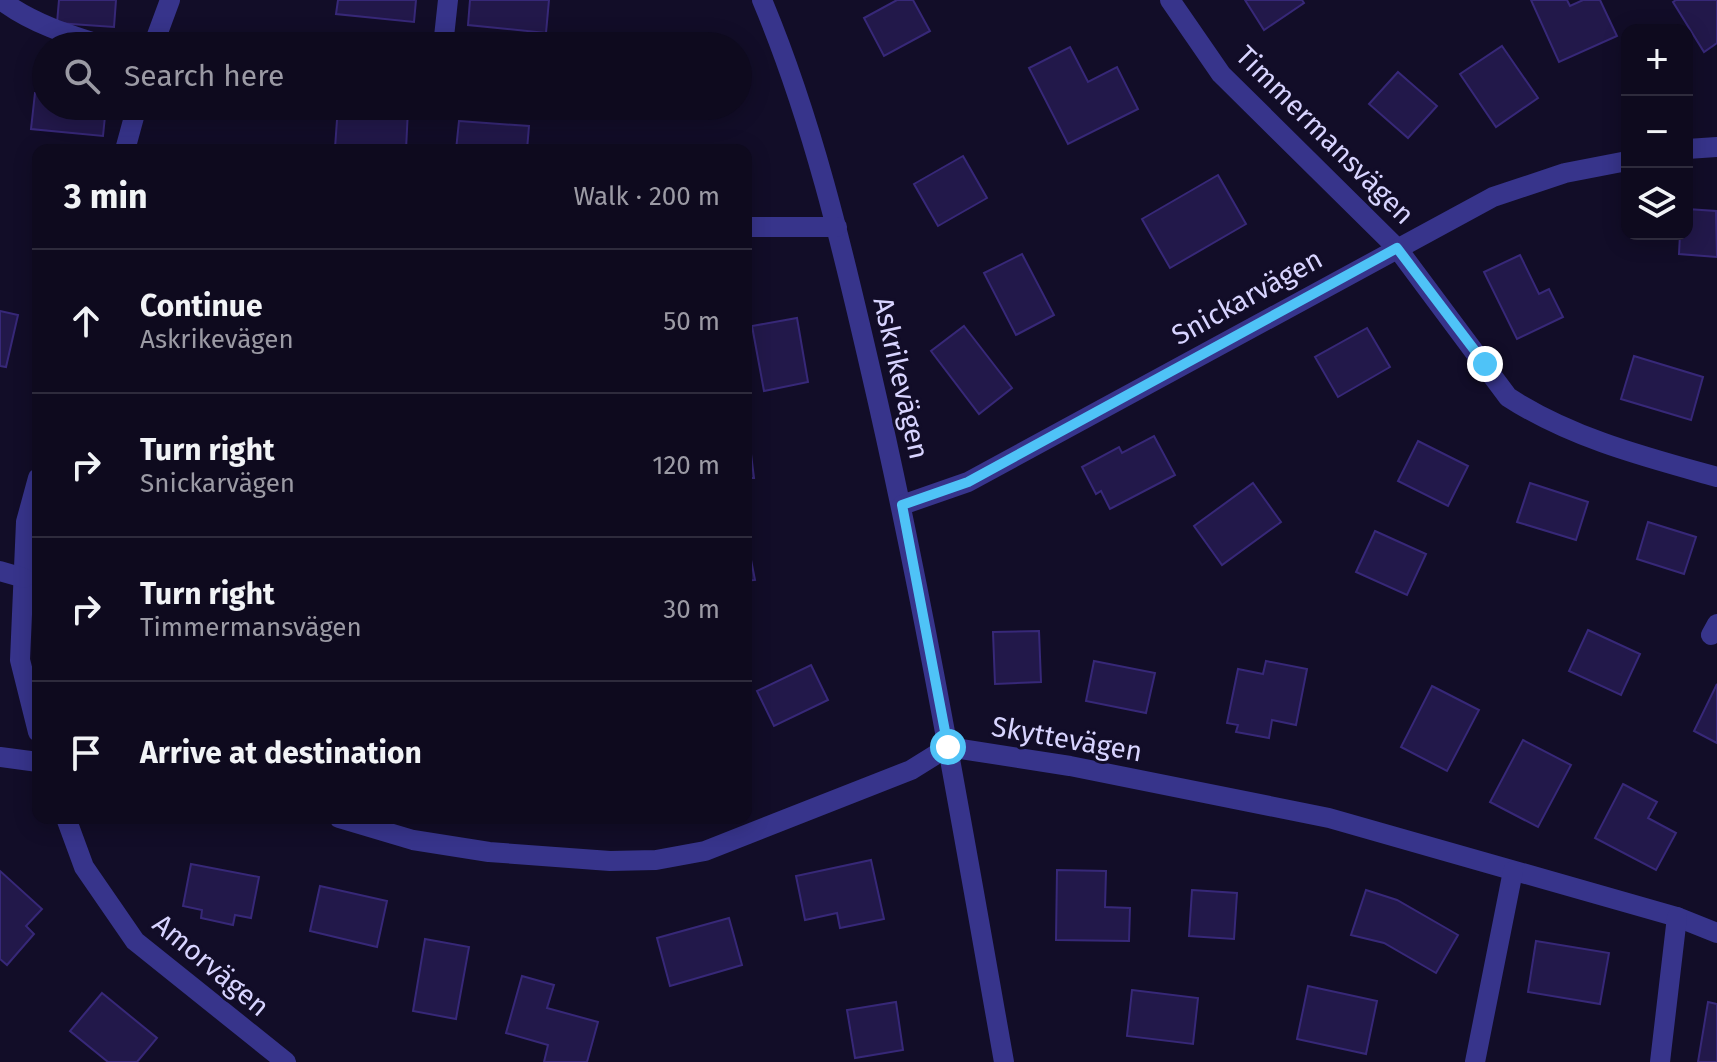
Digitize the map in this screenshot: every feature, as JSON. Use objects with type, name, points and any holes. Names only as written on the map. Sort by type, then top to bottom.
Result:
[{"type":"street","points":[[1,0],[14,11],[60,32]]},
{"type":"street","points":[[158,32],[170,0]]},
{"type":"street","points":[[445,32],[448,0]]},
{"type":"street","name":"Askrikevägen","points":[[762,0],[784,52],[837,227],[902,505],[1004,1062]]},
{"type":"street","name":"Timmermansvägen","points":[[1170,0],[1221,74],[1397,248],[1508,397],[1565,428],[1643,456],[1717,477]]},
{"type":"street","points":[[127,144],[133,120]]},
{"type":"street","points":[[1693,149],[1717,147]]},
{"type":"street","name":"Snickarvägen","points":[[902,505],[968,482],[1493,197],[1565,173],[1621,162]]},
{"type":"street","points":[[752,227],[837,227]]},
{"type":"street","points":[[32,500],[26,522],[20,660],[32,708]]},
{"type":"street","points":[[0,571],[24,578]]},
{"type":"street","name":"Skyttevägen","points":[[359,824],[413,840],[489,852],[610,861],[656,860],[705,851],[911,770],[948,747],[1070,766],[1329,818],[1677,917],[1717,933]]},
{"type":"street","points":[[0,757],[32,761]]},
{"type":"street","name":"Amorvägen","points":[[68,824],[84,867],[135,941],[286,1062]]},
{"type":"street","points":[[1475,1062],[1513,871]]},
{"type":"street","points":[[1660,1062],[1677,917]]},
{"type":"building","points":[[59,0],[116,0],[114,27],[57,23]]},
{"type":"building","points":[[338,0],[416,0],[414,22],[336,14]]},
{"type":"building","points":[[470,0],[549,0],[546,32],[468,25]]},
{"type":"building","points":[[897,0],[913,0],[930,31],[884,56],[864,18]]},
{"type":"building","points":[[1245,0],[1302,0],[1304,3],[1264,30]]},
{"type":"building","points":[[1531,0],[1567,0],[1570,6],[1583,0],[1600,0],[1617,36],[1559,62]]},
{"type":"building","points":[[1717,0],[1717,43],[1704,52],[1693,34],[1693,24],[1687,24],[1673,2]]},
{"type":"building","points":[[1502,46],[1538,98],[1496,127],[1460,74]]},
{"type":"building","points":[[1070,47],[1088,82],[1117,67],[1138,109],[1068,144],[1029,68]]},
{"type":"building","points":[[1398,72],[1437,106],[1408,138],[1369,104]]},
{"type":"building","points":[[32,120],[105,120],[103,136],[31,129]]},
{"type":"building","points":[[337,120],[407,120],[406,144],[335,144]]},
{"type":"building","points":[[459,121],[529,126],[528,144],[457,144]]},
{"type":"building","points":[[963,156],[987,198],[938,226],[914,184]]},
{"type":"building","points":[[1218,175],[1246,224],[1170,268],[1142,219]]},
{"type":"building","points":[[1693,209],[1716,211],[1717,257],[1679,254],[1680,240],[1693,240]]},
{"type":"building","points":[[1022,254],[1054,315],[1016,335],[984,273]]},
{"type":"building","points":[[1520,255],[1539,294],[1549,289],[1563,317],[1517,339],[1484,272]]},
{"type":"building","points":[[0,311],[18,315],[6,367],[0,366]]},
{"type":"building","points":[[797,318],[808,382],[764,391],[752,326]]},
{"type":"building","points":[[964,326],[1012,388],[979,414],[931,351]]},
{"type":"building","points":[[1367,328],[1390,367],[1338,397],[1315,357]]},
{"type":"building","points":[[1634,356],[1703,377],[1691,420],[1621,399]]},
{"type":"building","points":[[1154,436],[1175,475],[1110,509],[1101,491],[1096,494],[1082,467],[1119,447],[1122,453]]},
{"type":"building","points":[[1418,441],[1468,466],[1448,506],[1398,481]]},
{"type":"building","points":[[1253,483],[1281,522],[1222,565],[1194,526]]},
{"type":"building","points":[[1530,483],[1588,502],[1576,540],[1517,522]]},
{"type":"building","points":[[1648,522],[1696,537],[1684,574],[1637,559]]},
{"type":"building","points":[[1375,531],[1426,554],[1407,595],[1356,572]]},
{"type":"building","points":[[1588,630],[1640,654],[1621,695],[1569,671]]},
{"type":"building","points":[[1039,631],[1041,682],[995,684],[993,632]]},
{"type":"building","points":[[1094,661],[1155,673],[1146,713],[1086,701]]},
{"type":"building","points":[[1266,661],[1307,669],[1296,725],[1272,720],[1269,738],[1236,732],[1238,725],[1227,723],[1238,669],[1263,674]]},
{"type":"building","points":[[811,665],[828,700],[774,726],[757,691]]},
{"type":"building","points":[[1717,684],[1717,743],[1694,731]]},
{"type":"building","points":[[1432,686],[1479,710],[1447,771],[1401,747]]},
{"type":"building","points":[[1523,740],[1571,765],[1538,827],[1490,802]]},
{"type":"building","points":[[1623,784],[1657,802],[1648,818],[1676,833],[1656,870],[1595,838]]},
{"type":"building","points":[[871,860],[884,919],[840,928],[837,913],[805,920],[796,876]]},
{"type":"building","points":[[191,864],[259,877],[251,918],[235,915],[233,925],[201,918],[202,910],[183,906]]},
{"type":"building","points":[[1057,870],[1106,871],[1105,907],[1130,908],[1129,941],[1056,940]]},
{"type":"building","points":[[0,871],[42,909],[26,926],[34,934],[7,965],[0,959]]},
{"type":"building","points":[[320,886],[387,901],[377,947],[310,931]]},
{"type":"building","points":[[1192,890],[1237,893],[1234,939],[1189,936]]},
{"type":"building","points":[[1366,890],[1397,900],[1458,935],[1436,973],[1384,943],[1351,935]]},
{"type":"building","points":[[729,918],[742,965],[670,986],[657,938]]},
{"type":"building","points":[[425,939],[469,947],[456,1019],[413,1011]]},
{"type":"building","points":[[1536,941],[1609,953],[1600,1004],[1528,992]]},
{"type":"building","points":[[522,976],[554,985],[547,1008],[598,1022],[587,1062],[544,1062],[548,1045],[506,1033]]},
{"type":"building","points":[[1308,986],[1377,1001],[1366,1054],[1297,1039]]},
{"type":"building","points":[[1132,990],[1198,998],[1193,1044],[1127,1036]]},
{"type":"building","points":[[102,993],[157,1038],[137,1062],[108,1062],[70,1031]]},
{"type":"building","points":[[896,1002],[903,1050],[855,1058],[847,1010]]},
{"type":"building","points":[[1708,1002],[1717,1004],[1717,1062],[1698,1062]]},
{"type":"route","points":[[948,747],[902,505],[968,482],[1397,248],[1485,364]]}]
